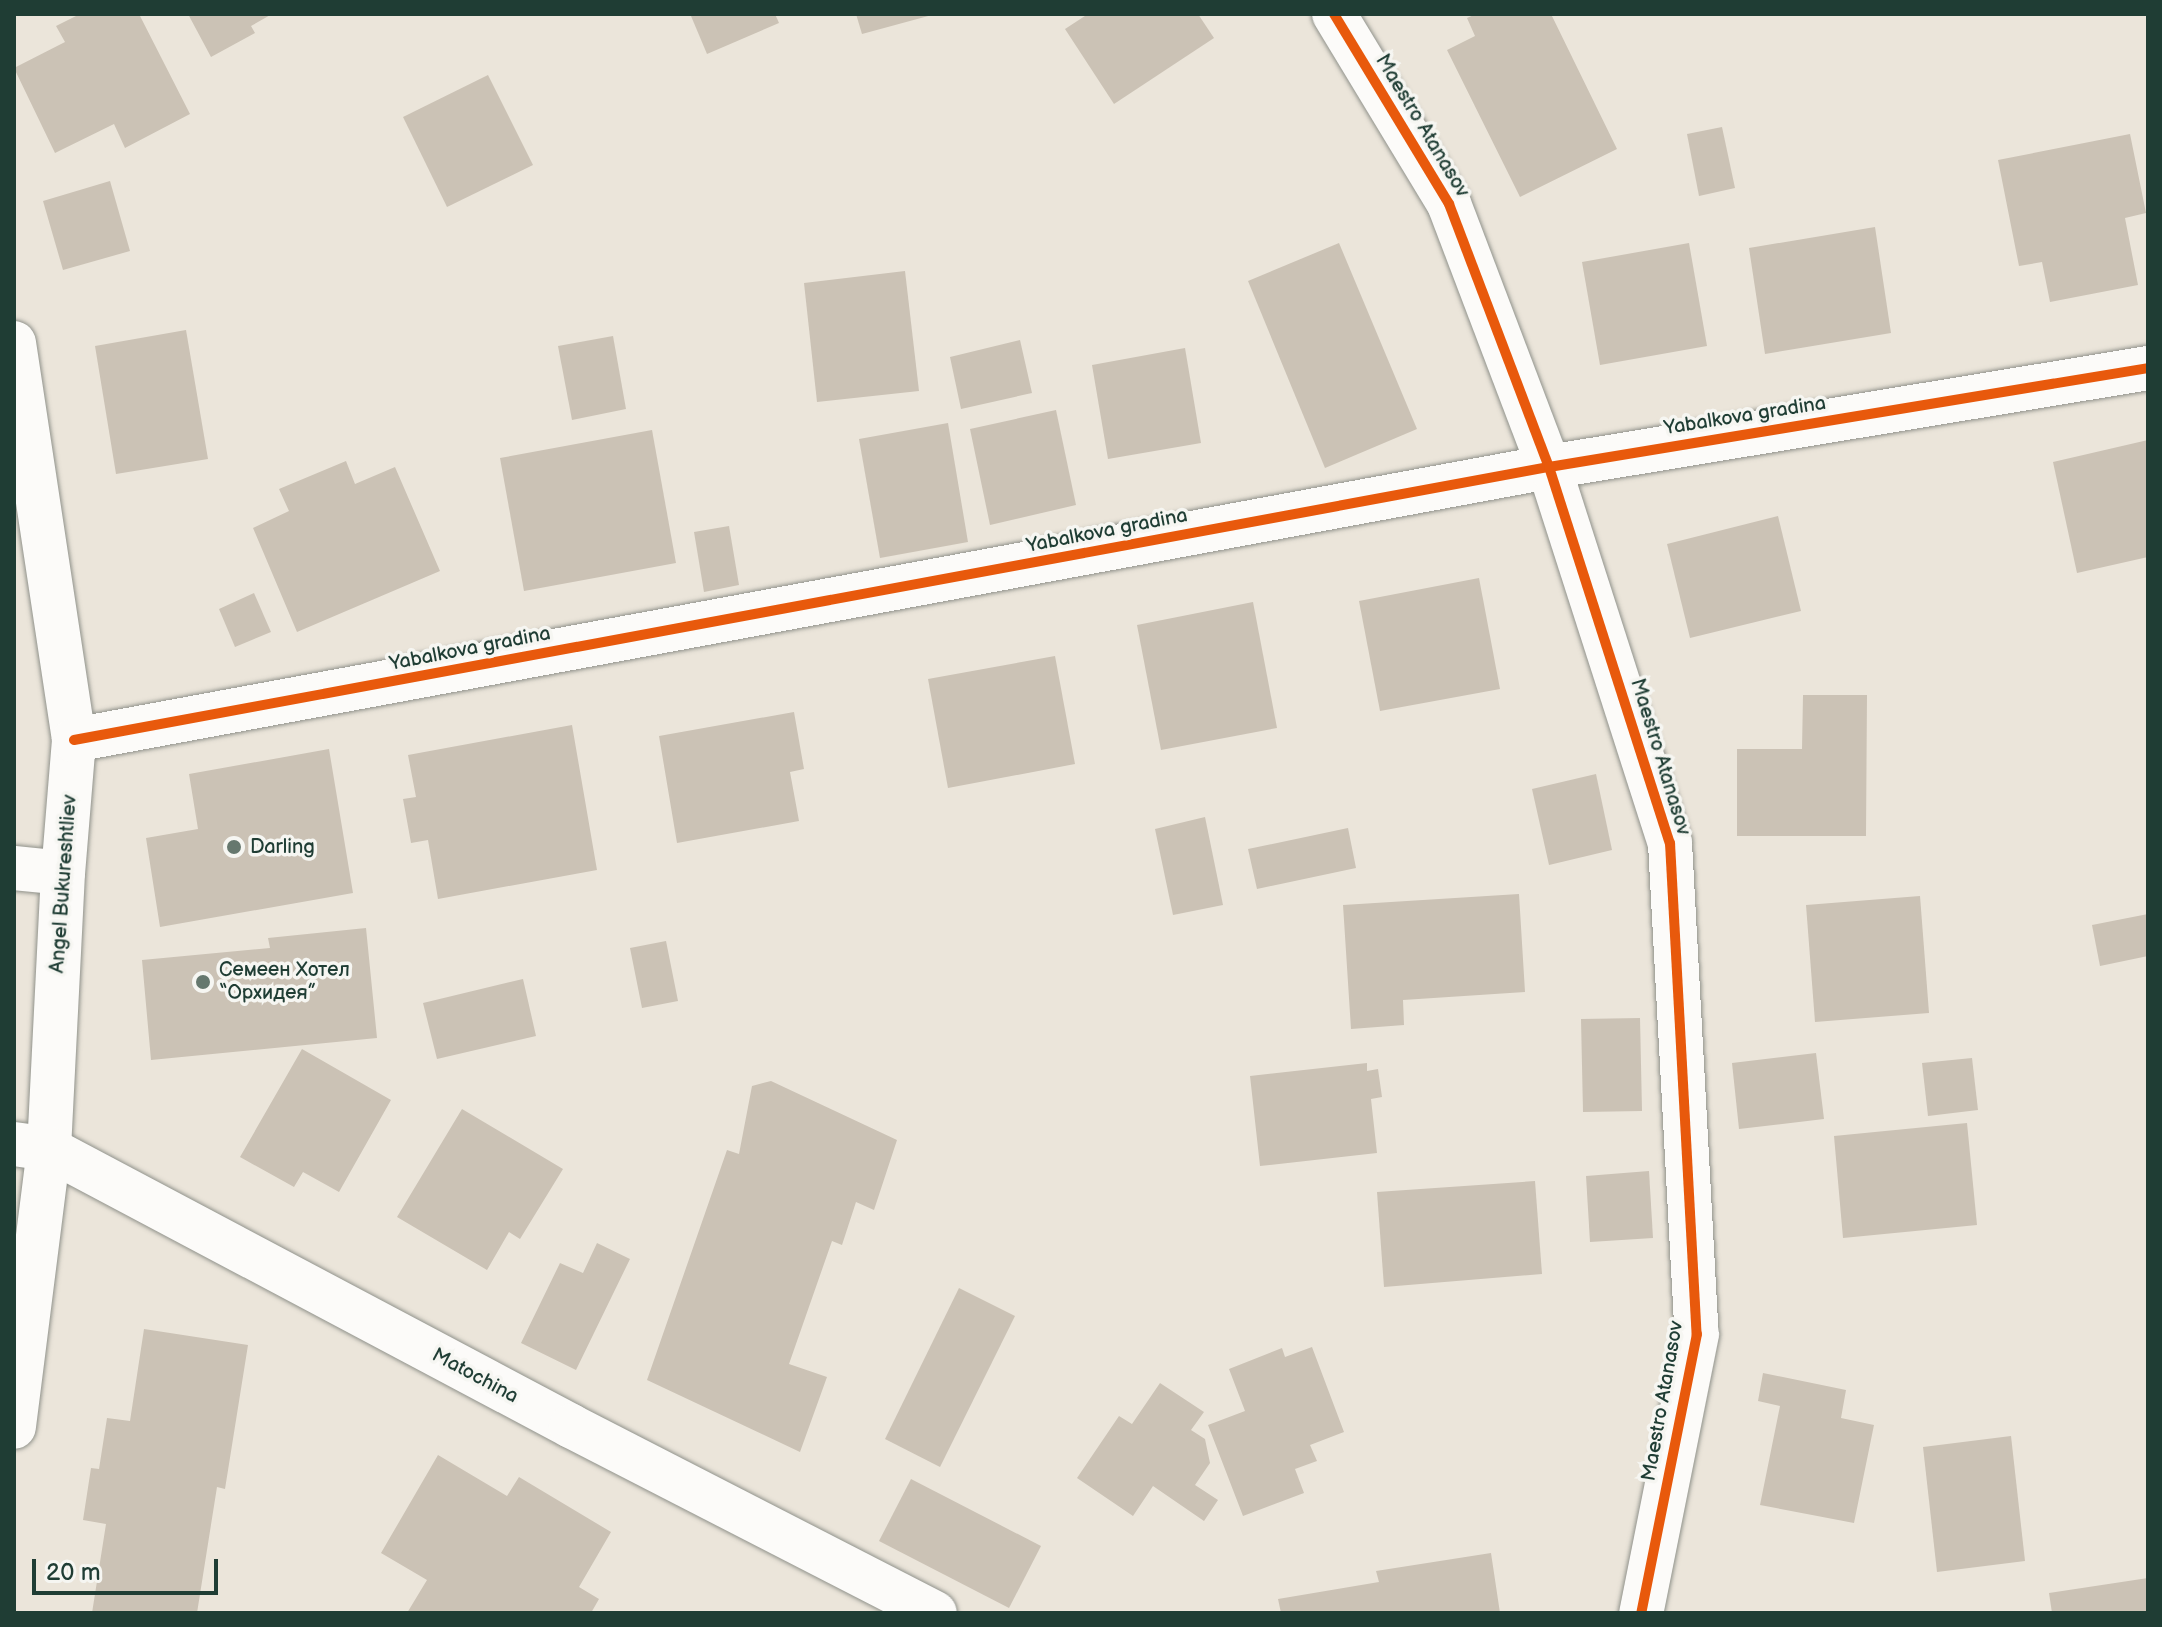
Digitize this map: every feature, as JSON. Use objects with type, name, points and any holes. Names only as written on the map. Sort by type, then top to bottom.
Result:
[{"type":"street","name":"Maestro Atanasov","points":[[1334,14],[1449,204],[1549,467],[1670,843],[1697,1334],[1641,1613]]},
{"type":"street","name":"Angel Bukureshtliev","points":[[14,343],[74,740],[63,873],[31,1147],[14,1427]]},
{"type":"street","name":"Yabalkova gradina","points":[[74,740],[1549,467],[2148,368]]},
{"type":"street","points":[[14,868],[63,873]]},
{"type":"street","name":"Matochina","points":[[31,1147],[935,1613]]},
{"type":"building","points":[[80,14],[139,14],[190,114],[125,148],[114,124],[55,153],[14,68],[65,42],[56,26]]},
{"type":"building","points":[[188,14],[272,14],[251,26],[255,33],[211,57]]},
{"type":"building","points":[[775,14],[779,23],[707,54],[691,16]]},
{"type":"building","points":[[856,14],[932,14],[932,15],[862,34]]},
{"type":"building","points":[[1088,14],[1198,14],[1214,38],[1114,104],[1065,29]]},
{"type":"building","points":[[1476,14],[1551,14],[1617,149],[1520,197],[1447,50],[1475,36],[1467,18]]},
{"type":"building","points":[[488,75],[533,165],[447,207],[403,117]]},
{"type":"building","points":[[1722,127],[1735,188],[1699,196],[1687,134]]},
{"type":"building","points":[[2130,134],[2146,213],[2125,218],[2138,285],[2050,302],[2042,262],[2019,266],[1998,160]]},
{"type":"building","points":[[110,181],[130,251],[63,270],[43,201]]},
{"type":"building","points":[[1875,227],[1891,333],[1765,354],[1749,248]]},
{"type":"building","points":[[1339,243],[1417,429],[1325,468],[1248,281]]},
{"type":"building","points":[[1689,243],[1707,346],[1600,365],[1582,262]]},
{"type":"building","points":[[905,271],[919,391],[817,402],[804,283]]},
{"type":"building","points":[[186,330],[208,459],[116,474],[95,346]]},
{"type":"building","points":[[613,336],[626,409],[572,420],[558,346]]},
{"type":"building","points":[[1020,340],[1032,393],[961,409],[950,357]]},
{"type":"building","points":[[1185,348],[1201,443],[1108,459],[1092,365]]},
{"type":"building","points":[[1056,410],[1076,505],[990,525],[970,429]]},
{"type":"building","points":[[948,423],[968,542],[880,558],[859,439]]},
{"type":"building","points":[[652,430],[676,563],[524,591],[500,458]]},
{"type":"building","points":[[2148,440],[2148,557],[2077,573],[2053,462]]},
{"type":"building","points":[[346,461],[355,484],[395,467],[440,571],[297,632],[253,528],[289,511],[279,489]]},
{"type":"building","points":[[1778,516],[1801,611],[1690,638],[1667,544]]},
{"type":"building","points":[[729,526],[739,585],[704,592],[694,532]]},
{"type":"building","points":[[1479,578],[1500,689],[1380,711],[1359,601]]},
{"type":"building","points":[[254,593],[271,632],[235,647],[219,609]]},
{"type":"building","points":[[1253,602],[1277,728],[1161,750],[1137,625]]},
{"type":"building","points":[[1055,656],[1075,764],[948,788],[928,679]]},
{"type":"building","points":[[1803,695],[1867,695],[1866,836],[1737,836],[1737,749],[1802,749]]},
{"type":"building","points":[[794,712],[804,769],[790,772],[799,821],[677,843],[659,736]]},
{"type":"building","points":[[572,725],[597,870],[438,899],[428,840],[411,843],[403,799],[416,797],[408,755]]},
{"type":"building","points":[[329,749],[353,893],[160,927],[146,838],[198,829],[189,774]]},
{"type":"building","points":[[1596,774],[1612,850],[1549,865],[1532,789]]},
{"type":"building","points":[[1205,817],[1223,905],[1173,915],[1155,829]]},
{"type":"building","points":[[1348,828],[1356,868],[1257,889],[1248,849]]},
{"type":"building","points":[[1519,894],[1525,992],[1403,1000],[1404,1025],[1351,1029],[1343,905]]},
{"type":"building","points":[[1920,896],[1929,1013],[1815,1022],[1806,905]]},
{"type":"building","points":[[2148,914],[2148,956],[2100,966],[2092,925]]},
{"type":"building","points":[[366,928],[377,1038],[151,1060],[142,960],[270,948],[268,938]]},
{"type":"building","points":[[666,941],[678,1001],[642,1008],[630,948]]},
{"type":"building","points":[[523,979],[536,1036],[437,1059],[423,1003]]},
{"type":"building","points":[[1640,1018],[1642,1111],[1583,1112],[1581,1019]]},
{"type":"building","points":[[302,1049],[391,1100],[339,1192],[303,1172],[294,1187],[240,1157]]},
{"type":"building","points":[[1816,1053],[1824,1119],[1739,1129],[1732,1063]]},
{"type":"building","points":[[1972,1058],[1978,1110],[1928,1116],[1922,1063]]},
{"type":"building","points":[[1367,1063],[1367,1071],[1378,1069],[1382,1097],[1371,1099],[1377,1153],[1260,1166],[1250,1076]]},
{"type":"building","points":[[771,1081],[897,1140],[874,1210],[856,1202],[842,1245],[832,1241],[789,1364],[827,1377],[800,1452],[647,1380],[727,1150],[739,1154],[752,1086]]},
{"type":"building","points":[[462,1109],[563,1169],[520,1239],[509,1232],[487,1270],[397,1217]]},
{"type":"building","points":[[1967,1123],[1977,1225],[1843,1238],[1834,1136]]},
{"type":"building","points":[[1649,1171],[1653,1238],[1590,1242],[1586,1176]]},
{"type":"building","points":[[1535,1181],[1542,1274],[1384,1287],[1377,1192]]},
{"type":"building","points":[[597,1243],[630,1259],[576,1370],[521,1343],[560,1263],[583,1273]]},
{"type":"building","points":[[959,1288],[1015,1316],[940,1467],[885,1439]]},
{"type":"building","points":[[144,1329],[248,1345],[225,1489],[217,1487],[197,1613],[92,1613],[106,1524],[83,1520],[91,1468],[99,1469],[107,1418],[130,1421]]},
{"type":"building","points":[[1312,1347],[1344,1432],[1310,1445],[1317,1461],[1295,1469],[1304,1493],[1243,1516],[1208,1425],[1245,1411],[1229,1369],[1282,1348],[1285,1357]]},
{"type":"building","points":[[1763,1373],[1846,1390],[1841,1418],[1874,1425],[1854,1523],[1760,1505],[1780,1406],[1758,1401]]},
{"type":"building","points":[[1160,1383],[1204,1412],[1191,1430],[1205,1439],[1210,1463],[1195,1485],[1218,1500],[1204,1521],[1153,1486],[1133,1516],[1077,1478],[1119,1416],[1132,1424]]},
{"type":"building","points":[[2011,1436],[2025,1561],[1937,1572],[1923,1447]]},
{"type":"building","points":[[438,1455],[507,1496],[519,1477],[611,1532],[579,1587],[599,1599],[591,1613],[407,1613],[427,1580],[381,1553]]},
{"type":"building","points":[[911,1479],[1041,1546],[1009,1608],[879,1541]]},
{"type":"building","points":[[1491,1553],[1500,1613],[1281,1613],[1278,1599],[1379,1582],[1376,1571]]},
{"type":"building","points":[[2148,1578],[2148,1613],[2052,1613],[2049,1593]]},
{"type":"cycle path","points":[[1334,14],[1449,204],[1549,467],[1670,843],[1697,1334],[1641,1613]]},
{"type":"cycle path","points":[[74,740],[1549,467],[2148,368]]},
{"type":"place","name":"Darling","points":[[234,847]]},
{"type":"place","name":"Семеен Хотел “Орхидея”","points":[[203,982]]}]
